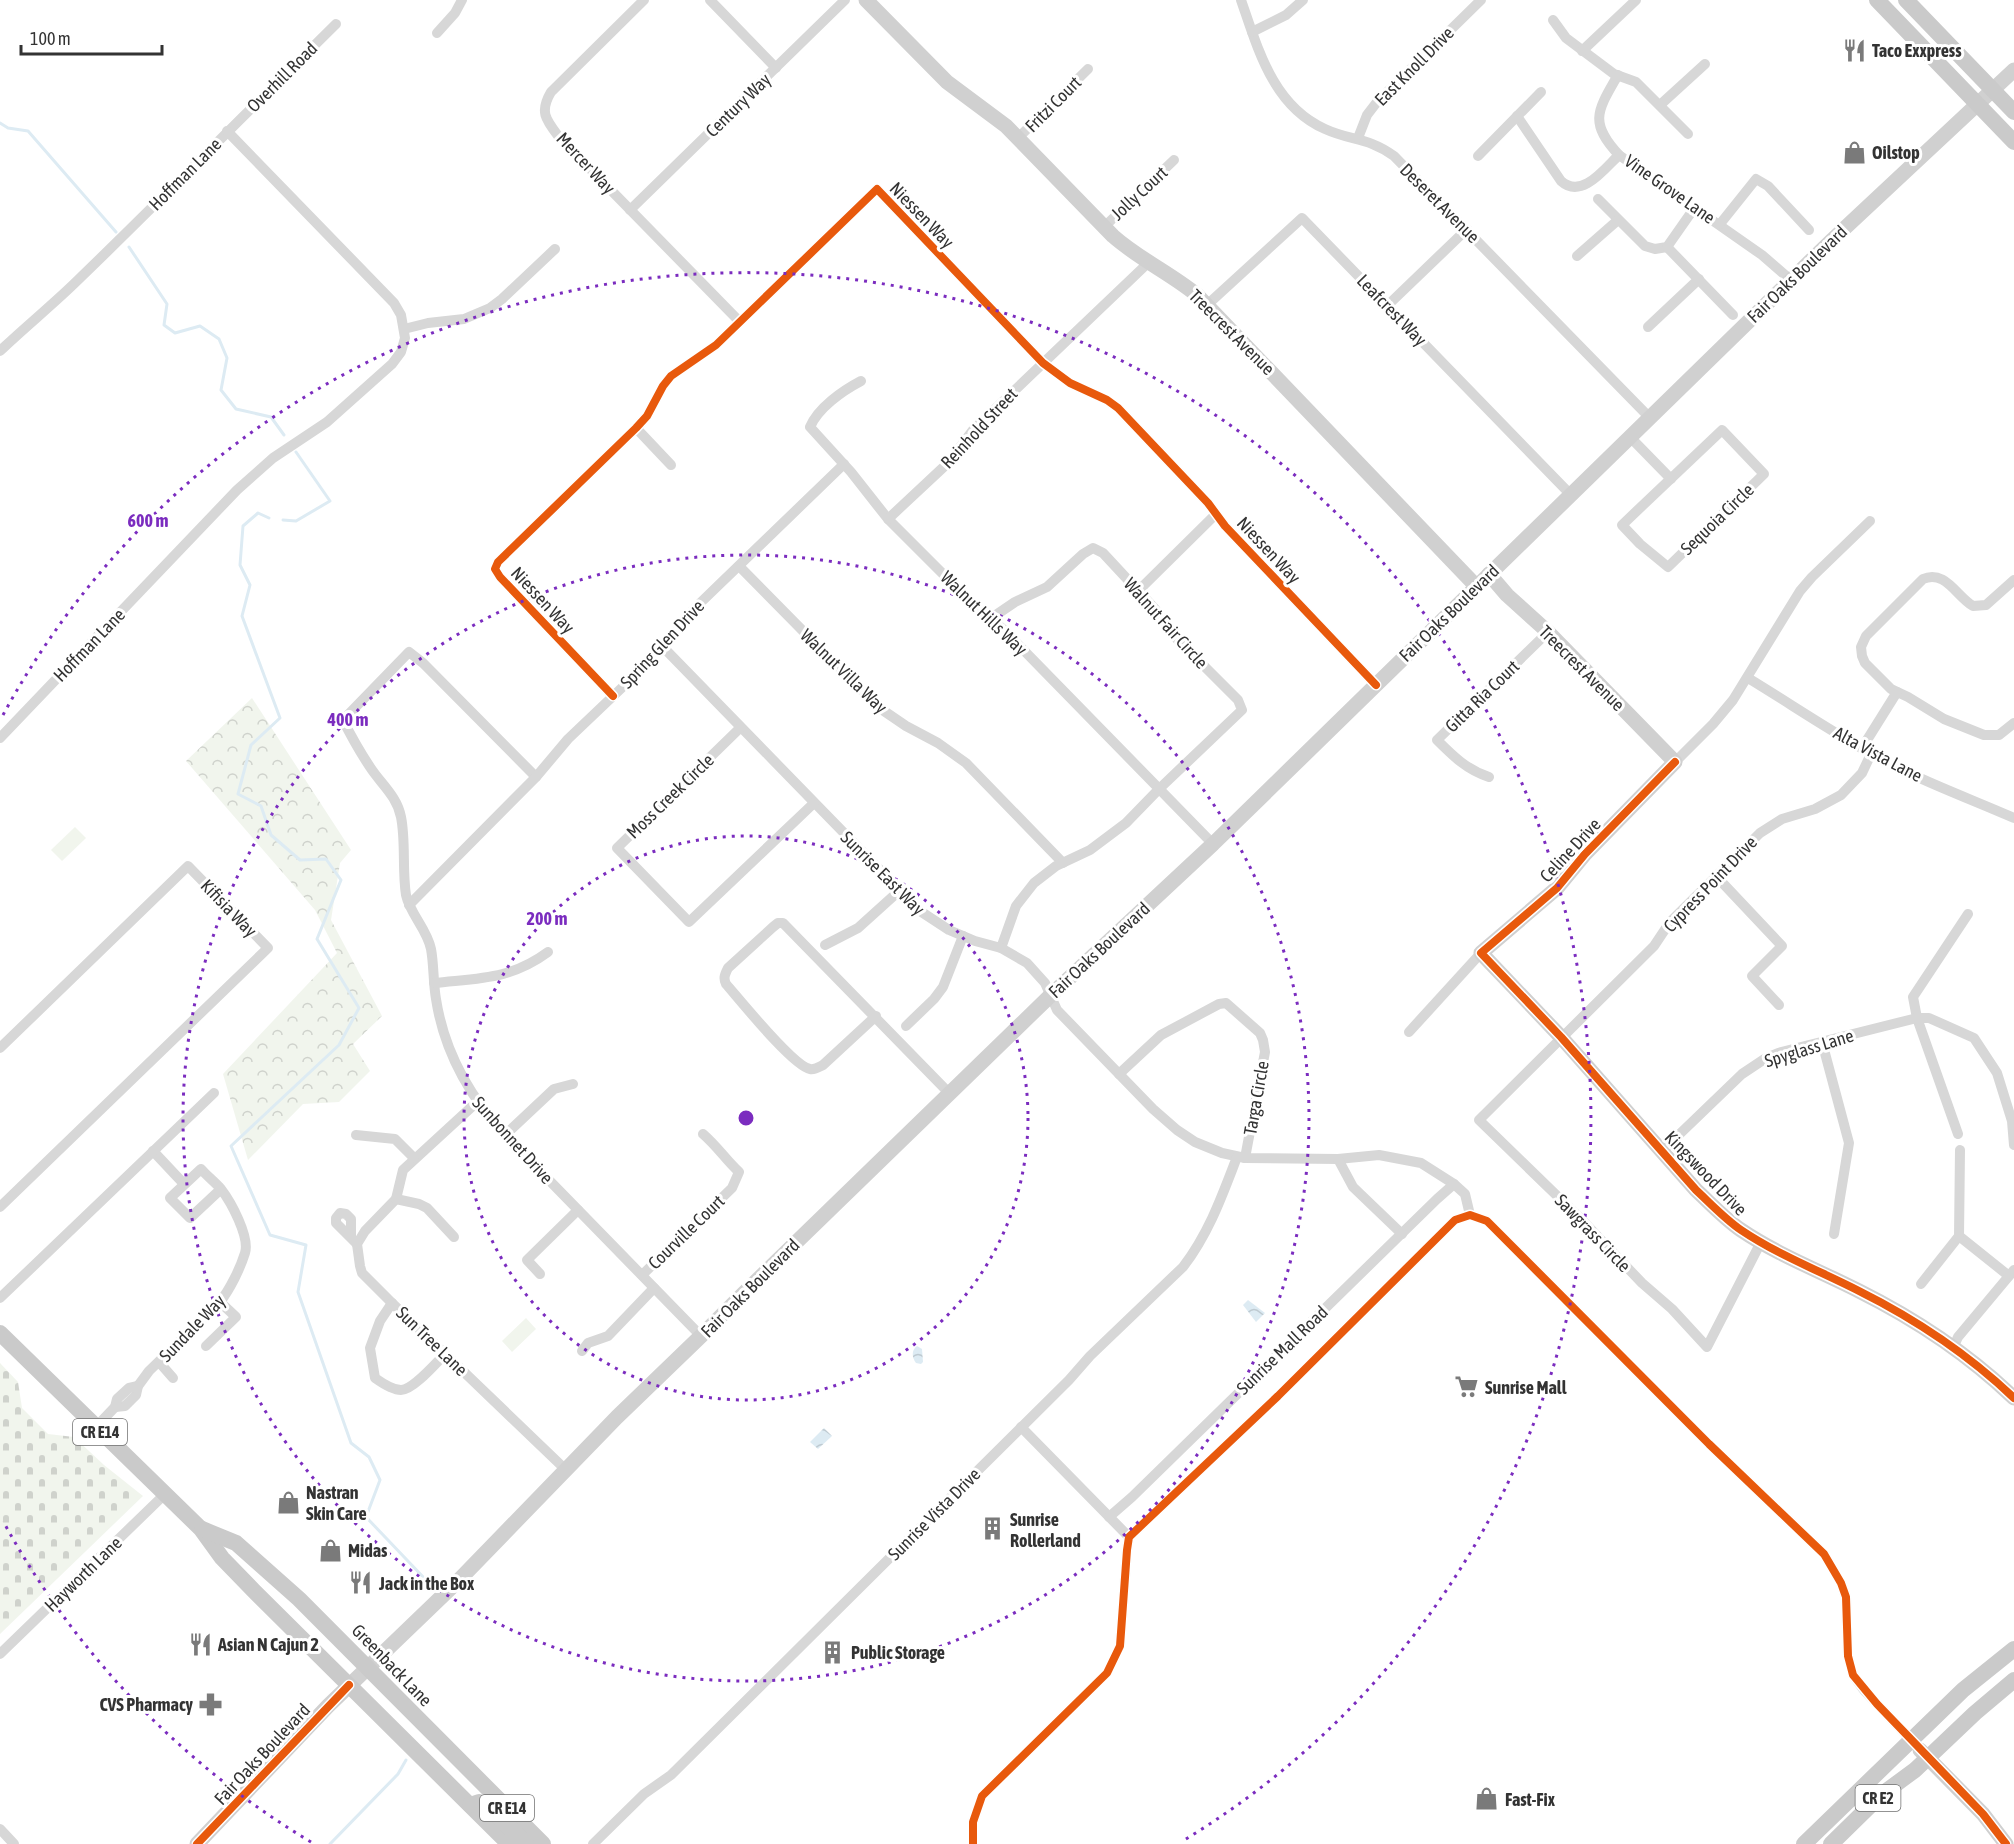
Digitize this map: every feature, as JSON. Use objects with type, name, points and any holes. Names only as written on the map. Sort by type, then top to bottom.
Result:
[{"type":"main road","name":"Treecrest Avenue","points":[[866,0],[947,82],[988,111],[1018,138],[1128,250],[1184,285],[1207,305],[1477,587]]},
{"type":"main road","points":[[1877,0],[2014,142]]},
{"type":"main road","points":[[1906,0],[2014,112]]},
{"type":"main road","name":"Fair Oaks Boulevard","points":[[197,1844],[349,1685],[458,1581],[650,1384],[1050,996],[1212,844],[1831,241],[2014,70]]},
{"type":"main road","name":"Treecrest Avenue","points":[[1489,574],[1521,609],[1548,632],[1675,762]]},
{"type":"main road","name":"Celine Drive","points":[[1481,953],[1562,883],[1585,854],[1675,762]]},
{"type":"main road","name":"Kingswood Drive","points":[[1481,953],[1561,1036],[1716,1210],[1740,1229],[1789,1258],[1861,1292],[1922,1327],[1997,1381],[2014,1398]]},
{"type":"main road","name":"Greenback Lane","points":[[0,1333],[201,1529],[222,1558],[509,1844]]},
{"type":"main road","name":"Greenback Lane","points":[[201,1529],[236,1544],[299,1599],[543,1844]]},
{"type":"main road","name":"CR E2","points":[[1831,1844],[1881,1795],[1915,1770],[1920,1749],[1963,1690],[2014,1649]]},
{"type":"main road","name":"CR E2","points":[[1804,1844],[1920,1749],[1980,1708],[2014,1680]]},
{"type":"main road","points":[[1920,1749],[1983,1814],[2006,1844]]},
{"type":"main road","points":[[470,1805],[478,1802],[490,1808],[526,1844]]},
{"type":"street","points":[[436,33],[455,13],[462,0]]},
{"type":"street","name":"Mercer Way","points":[[644,0],[551,92],[545,101],[544,110],[547,120],[559,137],[739,321]]},
{"type":"street","points":[[710,0],[776,68]]},
{"type":"street","name":"Century Way","points":[[630,210],[845,0]]},
{"type":"street","name":"Deseret Avenue","points":[[1241,0],[1267,71],[1290,103],[1302,115],[1325,129],[1376,144],[1394,156],[1650,418]]},
{"type":"street","points":[[1252,32],[1286,15],[1303,0]]},
{"type":"street","name":"East Knoll Drive","points":[[1358,138],[1368,114],[1377,102],[1481,0]]},
{"type":"street","points":[[1582,51],[1636,0]]},
{"type":"street","points":[[1553,20],[1566,38],[1582,51],[1614,74],[1636,82],[1688,134]]},
{"type":"street","name":"Overhill Road","points":[[227,131],[336,24]]},
{"type":"street","points":[[1660,105],[1705,64]]},
{"type":"street","name":"Fritzi Court","points":[[1018,138],[1088,69]]},
{"type":"street","name":"Vine Grove Lane","points":[[1618,75],[1600,112],[1599,129],[1605,139],[1619,155],[1762,255],[1792,281]]},
{"type":"street","points":[[1478,156],[1541,92]]},
{"type":"street","points":[[1517,116],[1562,181],[1571,187],[1584,186],[1591,182],[1619,155]]},
{"type":"street","name":"Hoffman Lane","points":[[0,351],[86,273],[227,131],[394,303],[401,315],[405,338],[401,351],[392,364],[327,422],[273,458],[237,490],[0,738]]},
{"type":"street","name":"Jolly Court","points":[[1104,226],[1174,160]]},
{"type":"street","points":[[1719,224],[1756,179],[1768,186],[1809,230]]},
{"type":"street","name":"Niessen Way","points":[[613,696],[500,577],[495,569],[498,562],[636,428],[647,416],[671,376],[681,367],[705,354],[877,189],[1043,363],[1070,383],[1107,400],[1118,408],[1208,503],[1225,526],[1376,685]]},
{"type":"street","points":[[1598,199],[1645,246],[1655,249],[1667,248],[1733,315]]},
{"type":"street","points":[[1667,248],[1695,207]]},
{"type":"street","name":"Leafcrest Way","points":[[1207,305],[1302,218],[1570,495]]},
{"type":"street","points":[[1577,256],[1618,220]]},
{"type":"street","points":[[1388,305],[1467,229]]},
{"type":"street","points":[[404,329],[428,323],[458,321],[477,315],[502,299],[555,249]]},
{"type":"street","name":"Reinhold Street","points":[[888,519],[949,462],[973,430],[1148,264]]},
{"type":"street","points":[[1648,327],[1699,279]]},
{"type":"street","name":"Walnut Hills Way","points":[[861,381],[842,392],[813,420],[810,428],[844,464],[888,519],[977,608],[1004,630],[1212,844]]},
{"type":"street","points":[[636,428],[671,465]]},
{"type":"street","name":"Sequoia Circle","points":[[1722,430],[1764,474],[1668,567],[1640,544],[1622,525],[1671,479],[1722,430]]},
{"type":"street","points":[[1630,437],[1671,479]]},
{"type":"street","name":"Spring Glen Drive","points":[[409,905],[536,777],[568,739],[663,647],[696,607],[844,464]]},
{"type":"street","points":[[1138,591],[1216,514]]},
{"type":"street","name":"Celine Drive","points":[[1675,762],[1723,712],[1748,678],[1800,591],[1870,521]]},
{"type":"street","name":"Walnut Fair Circle","points":[[990,619],[1015,602],[1047,587],[1083,554],[1093,548],[1103,553],[1155,609],[1176,638],[1238,700],[1242,710],[1159,789]]},
{"type":"street","name":"Walnut Villa Way","points":[[739,566],[871,700],[906,726],[938,743],[966,763],[1063,863]]},
{"type":"street","points":[[2014,580],[1986,605],[1973,606],[1944,579],[1928,577],[1920,581],[1866,636],[1861,647],[1865,663],[1888,687],[1944,719],[1984,735],[1999,735],[2014,723]]},
{"type":"street","name":"Gitta Ria Court","points":[[1490,777],[1471,770],[1437,740],[1548,632]]},
{"type":"street","name":"Sunrise East Way","points":[[663,647],[899,891],[934,921],[963,936],[1016,955],[1036,972],[1045,982],[1057,1010],[1153,1109],[1177,1130],[1208,1148],[1241,1158],[1338,1159],[1379,1155],[1421,1163],[1454,1184],[1467,1198],[1470,1215]]},
{"type":"street","name":"Sunbonnet Drive","points":[[536,777],[409,651],[343,720],[370,767],[388,789],[401,817],[406,892],[409,905],[431,949],[435,998],[446,1038],[477,1102],[505,1136],[702,1336]]},
{"type":"street","name":"Alta Vista Lane","points":[[1748,678],[1867,751],[1939,788],[2013,816]]},
{"type":"street","name":"Cypress Point Drive","points":[[1561,1036],[1653,946],[1670,922],[1770,825],[1794,814],[1829,803],[1841,795],[1862,773],[1867,751],[1897,692]]},
{"type":"street","name":"Moss Creek Circle","points":[[741,728],[617,848],[689,922],[814,803]]},
{"type":"street","points":[[1001,948],[1016,906],[1023,895],[1045,873],[1109,838],[1126,824],[1159,789]]},
{"type":"street","name":"Kifisia Way","points":[[0,1048],[188,866],[268,948],[0,1208]]},
{"type":"street","points":[[1716,876],[1782,946],[1752,976],[1779,1005]]},
{"type":"street","points":[[825,945],[858,928],[899,891]]},
{"type":"street","points":[[1958,1134],[1917,1018],[1913,997],[1968,914]]},
{"type":"street","points":[[876,1016],[823,1065],[809,1069],[793,1059],[726,984],[725,974],[728,968],[773,927],[778,923],[783,923],[876,1016],[950,1094]]},
{"type":"street","points":[[906,1026],[943,987],[963,936]]},
{"type":"street","points":[[434,983],[514,972],[531,965],[548,952]]},
{"type":"street","name":"Celine Drive","points":[[1409,1032],[1481,953]]},
{"type":"street","name":"Targa Circle","points":[[1119,1074],[1161,1035],[1219,1004],[1226,1003],[1260,1033],[1263,1040],[1264,1052],[1241,1158]]},
{"type":"street","name":"Spyglass Lane","points":[[1662,1151],[1751,1067],[1779,1053],[1917,1018],[1929,1018],[1974,1038],[1997,1073],[2012,1121],[2014,1145]]},
{"type":"street","name":"Sawgrass Circle","points":[[1561,1036],[1479,1120],[1587,1225],[1642,1283],[1672,1309],[1707,1347],[1761,1242]]},
{"type":"street","points":[[1822,1042],[1849,1143],[1834,1234]]},
{"type":"street","points":[[505,1136],[554,1089],[573,1084]]},
{"type":"street","points":[[0,1298],[214,1093]]},
{"type":"street","points":[[454,1237],[427,1208],[396,1199],[403,1170],[477,1102]]},
{"type":"street","name":"Courville Court","points":[[642,1275],[732,1188],[739,1172],[704,1134]]},
{"type":"street","points":[[356,1136],[396,1139],[414,1158]]},
{"type":"street","points":[[1921,1284],[1959,1236],[1960,1150]]},
{"type":"street","points":[[153,1151],[184,1184],[170,1198],[190,1218],[221,1189]]},
{"type":"street","name":"Sunrise Vista Drive","points":[[593,1844],[644,1794],[678,1768],[1069,1380],[1090,1356],[1183,1267],[1195,1252],[1214,1218],[1241,1158]]},
{"type":"street","points":[[1338,1159],[1353,1187],[1402,1233]]},
{"type":"street","name":"Sundale Way","points":[[96,1427],[115,1407],[117,1399],[129,1388],[138,1386],[149,1371],[220,1302],[246,1251],[244,1233],[221,1189],[201,1169],[184,1184]]},
{"type":"street","name":"Sunrise Mall Road","points":[[1109,1517],[1454,1184]]},
{"type":"street","name":"Sun Tree Lane","points":[[396,1199],[354,1241],[362,1273],[566,1470]]},
{"type":"street","points":[[540,1274],[527,1260],[578,1210]]},
{"type":"street","points":[[973,1844],[973,1822],[982,1796],[1107,1673],[1115,1660],[1120,1646],[1129,1537],[1278,1396],[1455,1220],[1470,1215],[1487,1221],[1709,1444],[1824,1554],[1841,1583],[1846,1597],[1848,1656],[1853,1675],[1864,1690],[1920,1749]]},
{"type":"street","points":[[1953,1348],[1958,1337],[2012,1273],[1959,1236]]},
{"type":"street","points":[[582,1351],[588,1342],[608,1336],[654,1288]]},
{"type":"street","points":[[206,1346],[236,1317],[220,1302]]},
{"type":"street","points":[[392,1303],[380,1321],[370,1348],[375,1378],[394,1389],[403,1390],[411,1386],[445,1354]]},
{"type":"street","points":[[159,1362],[173,1378]]},
{"type":"street","points":[[1021,1427],[1129,1537]]},
{"type":"street","name":"Hayworth Lane","points":[[0,1653],[165,1494]]},
{"type":"street","points":[[0,1829],[14,1844]]},
{"type":"green space","points":[[252,698],[351,850],[340,863],[331,920],[382,1016],[353,1044],[370,1071],[339,1102],[303,1104],[248,1160],[223,1074],[337,953],[315,910],[186,761]]},
{"type":"green space","points":[[75,827],[86,838],[62,861],[51,850]]},
{"type":"green space","points":[[526,1318],[536,1329],[512,1352],[502,1341]]},
{"type":"green space","points":[[0,1363],[18,1382],[22,1408],[48,1434],[74,1437],[143,1496],[0,1634]]},
{"type":"water","points":[[1248,1300],[1265,1313],[1256,1322],[1243,1305]]},
{"type":"water","points":[[917,1346],[922,1349],[923,1362],[921,1364],[916,1363],[913,1356]]},
{"type":"water","points":[[824,1428],[832,1436],[818,1449],[810,1442]]},
{"type":"waterway","points":[[0,123],[8,128],[28,131],[116,232]]},
{"type":"waterway","points":[[129,247],[167,304],[164,325],[175,333],[200,326],[219,339],[227,358],[221,390],[236,409],[271,417],[284,435]]},
{"type":"waterway","points":[[283,520],[296,521],[330,501],[296,452]]},
{"type":"waterway","points":[[269,518],[258,513],[243,526],[240,565],[250,585],[242,616],[280,718],[251,745],[238,794],[261,806],[271,835],[300,860],[326,859],[341,880],[317,939],[359,1008],[339,1045],[231,1146],[270,1235],[306,1245],[298,1292],[351,1443],[369,1457],[380,1480],[366,1517],[426,1580]]},
{"type":"waterway","points":[[330,1844],[398,1774],[406,1760]]},
{"type":"cycle path","points":[[613,696],[500,577],[495,569],[498,562],[636,428],[647,416],[671,376],[716,345],[877,189],[1043,363],[1070,383],[1107,400],[1118,408],[1208,503],[1225,526],[1376,685]]},
{"type":"cycle path","points":[[1675,762],[1585,854],[1557,888],[1481,953],[1561,1037],[1696,1190],[1729,1221],[1770,1247],[1901,1313],[1979,1367],[2014,1398]]},
{"type":"cycle path","points":[[973,1844],[973,1822],[982,1796],[1107,1673],[1120,1646],[1129,1537],[1278,1396],[1455,1220],[1470,1215],[1487,1221],[1709,1444],[1824,1554],[1841,1583],[1846,1597],[1848,1656],[1853,1675],[1877,1704],[1983,1814],[2006,1844]]},
{"type":"cycle path","points":[[197,1844],[349,1685]]},
{"type":"place","name":"Taco Exxpress","points":[[1854,50]]},
{"type":"place","name":"Oilstop","points":[[1854,152]]},
{"type":"place","name":"Sunrise Mall","points":[[1467,1387]]},
{"type":"place","name":"Nastran Skin Care","points":[[288,1502]]},
{"type":"place","name":"Sunrise Rollerland","points":[[992,1529]]},
{"type":"place","name":"Midas","points":[[330,1550]]},
{"type":"place","name":"Jack in the Box","points":[[361,1583]]},
{"type":"place","name":"Asian N Cajun 2","points":[[200,1644]]},
{"type":"place","name":"Public Storage","points":[[833,1652]]},
{"type":"place","name":"CVS Pharmacy","points":[[211,1704]]},
{"type":"place","name":"Fast-Fix","points":[[1487,1799]]}]
